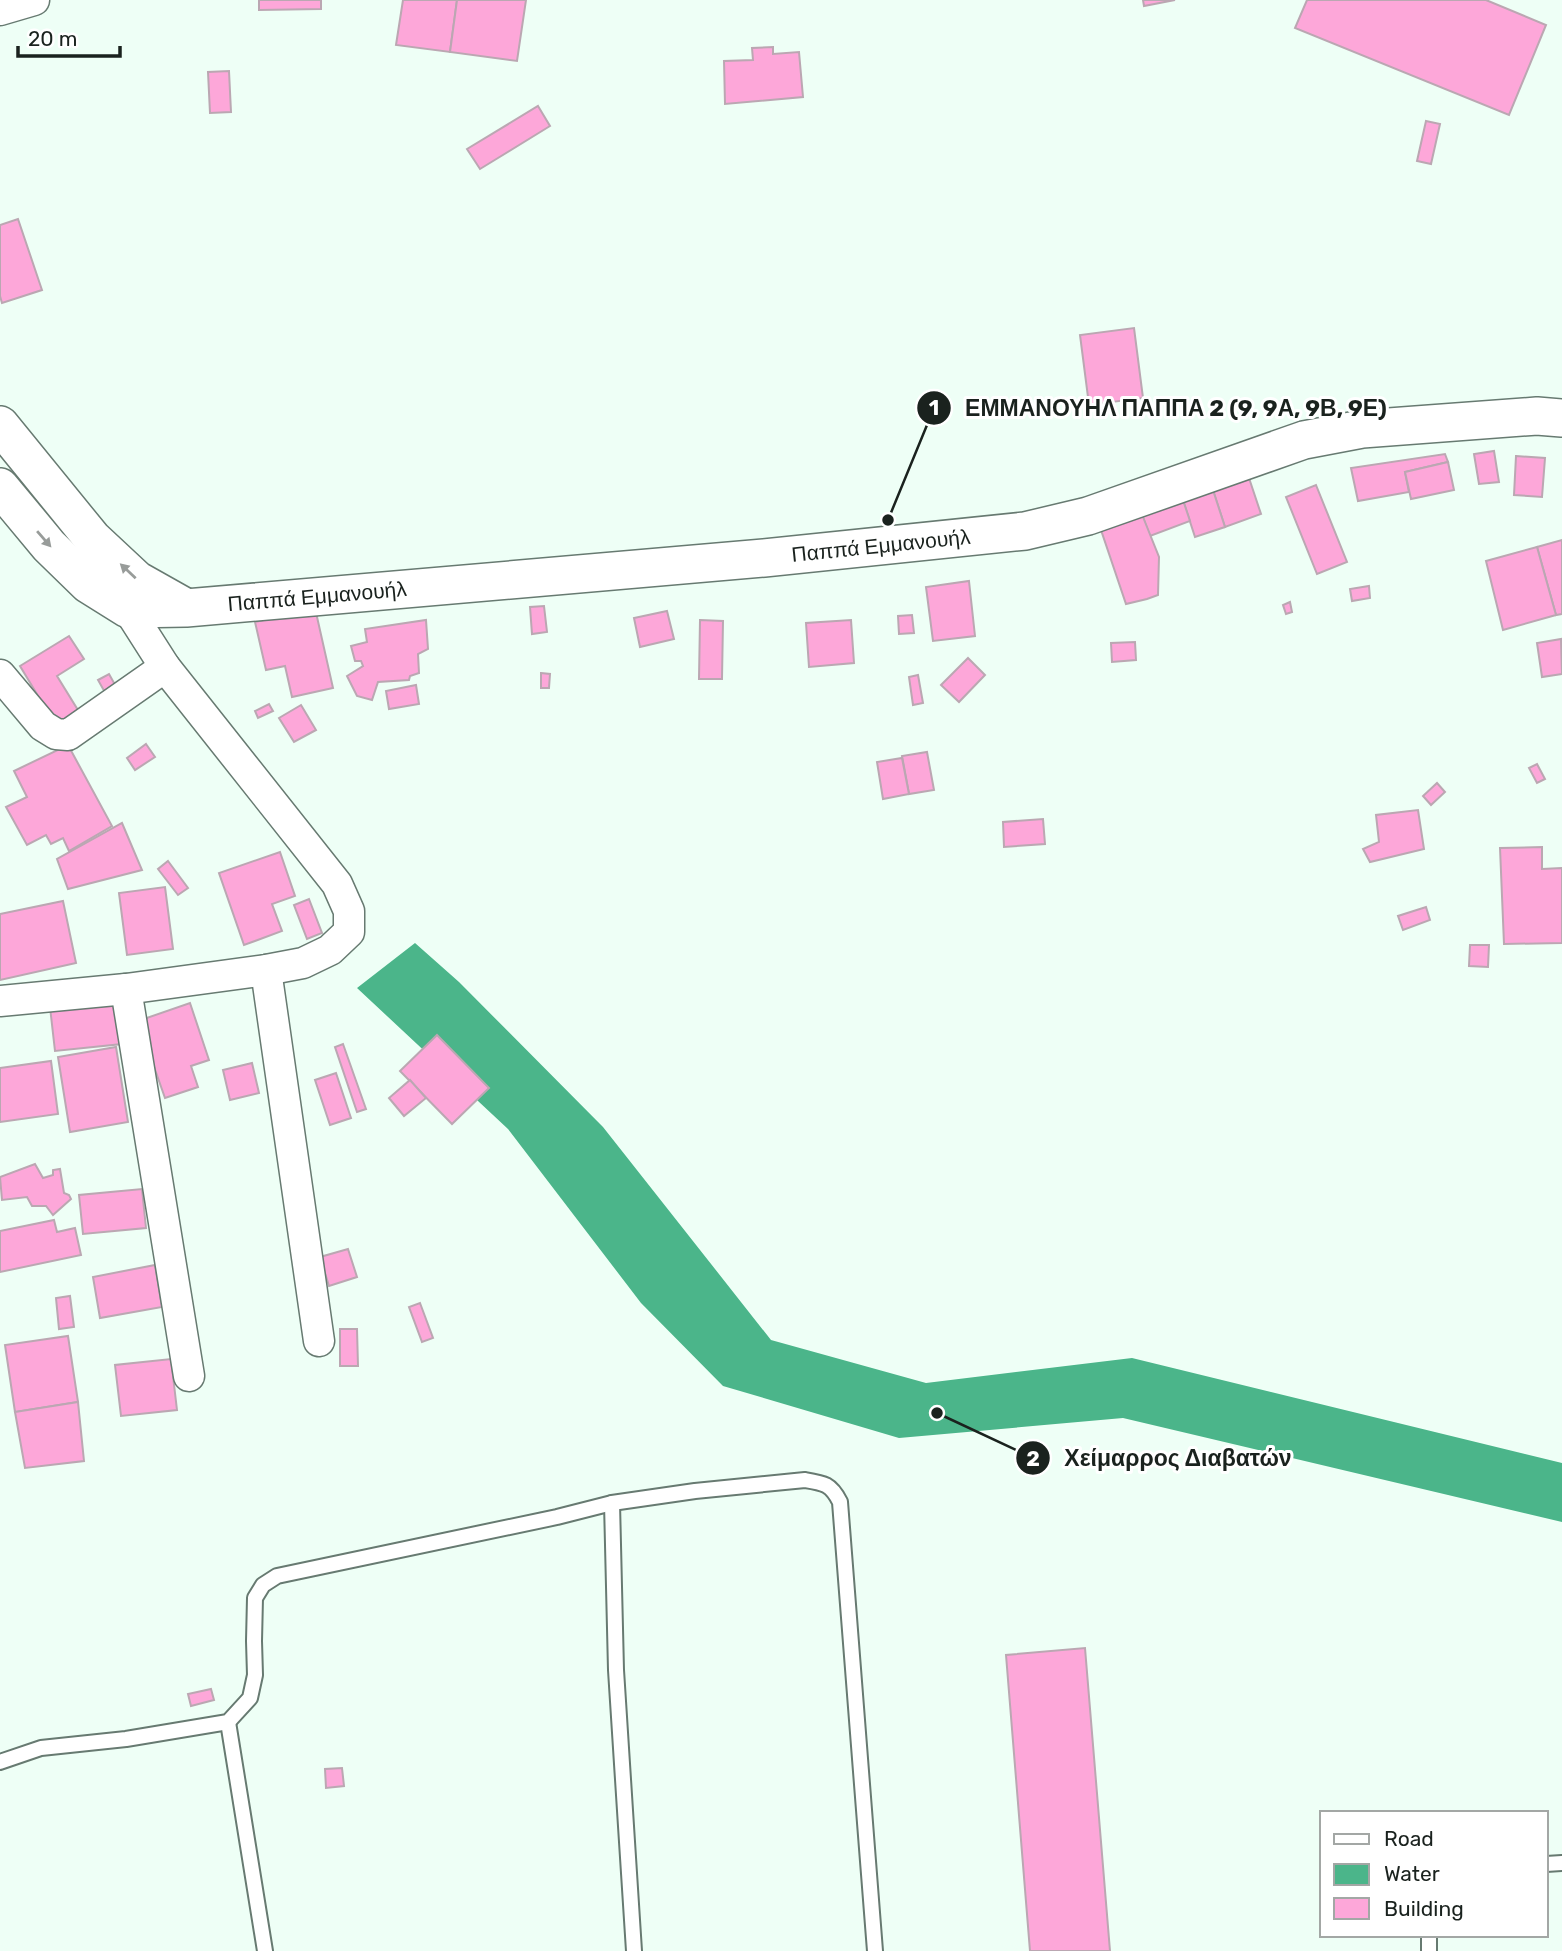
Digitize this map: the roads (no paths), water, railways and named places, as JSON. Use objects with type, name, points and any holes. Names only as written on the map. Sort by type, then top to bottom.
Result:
[{"type":"street","points":[[0,10],[34,0]]},
{"type":"street","name":"Παππά Εμμανουήλ","points":[[128,609],[186,608],[764,558],[1025,531],[1088,516],[1304,440],[1362,429],[1536,416],[1562,418]]},
{"type":"street","points":[[0,425],[92,538],[137,580],[186,608]]},
{"type":"street","points":[[0,487],[49,545],[88,584],[128,609],[165,667],[337,884],[349,911],[349,932],[330,950],[303,963],[126,989],[0,1001]]},
{"type":"street","points":[[0,675],[43,726],[55,734],[68,735],[165,667]]},
{"type":"street","points":[[266,970],[319,1341]]},
{"type":"street","points":[[126,989],[189,1376]]},
{"type":"lane","points":[[0,1762],[41,1748],[126,1740],[228,1722],[250,1698],[255,1675],[255,1598],[263,1584],[277,1576],[558,1517],[612,1503],[695,1491],[805,1480],[822,1482],[834,1489],[840,1502],[876,1951]]},
{"type":"lane","points":[[612,1503],[616,1670],[635,1951]]},
{"type":"lane","points":[[228,1722],[265,1951]]},
{"type":"water","points":[[415,943],[459,982],[603,1127],[771,1340],[926,1383],[1132,1358],[1562,1463],[1562,1522],[1123,1418],[899,1438],[723,1386],[641,1303],[508,1129],[357,988]]},
{"type":"place","name":"ΕΜΜΑΝΟΥΗΛ ΠΑΠΠΑ 2 (9, 9Α, 9Β, 9Ε)","points":[[888,520]]},
{"type":"place","name":"Χείμαρρος Διαβατών","points":[[937,1413]]}]
